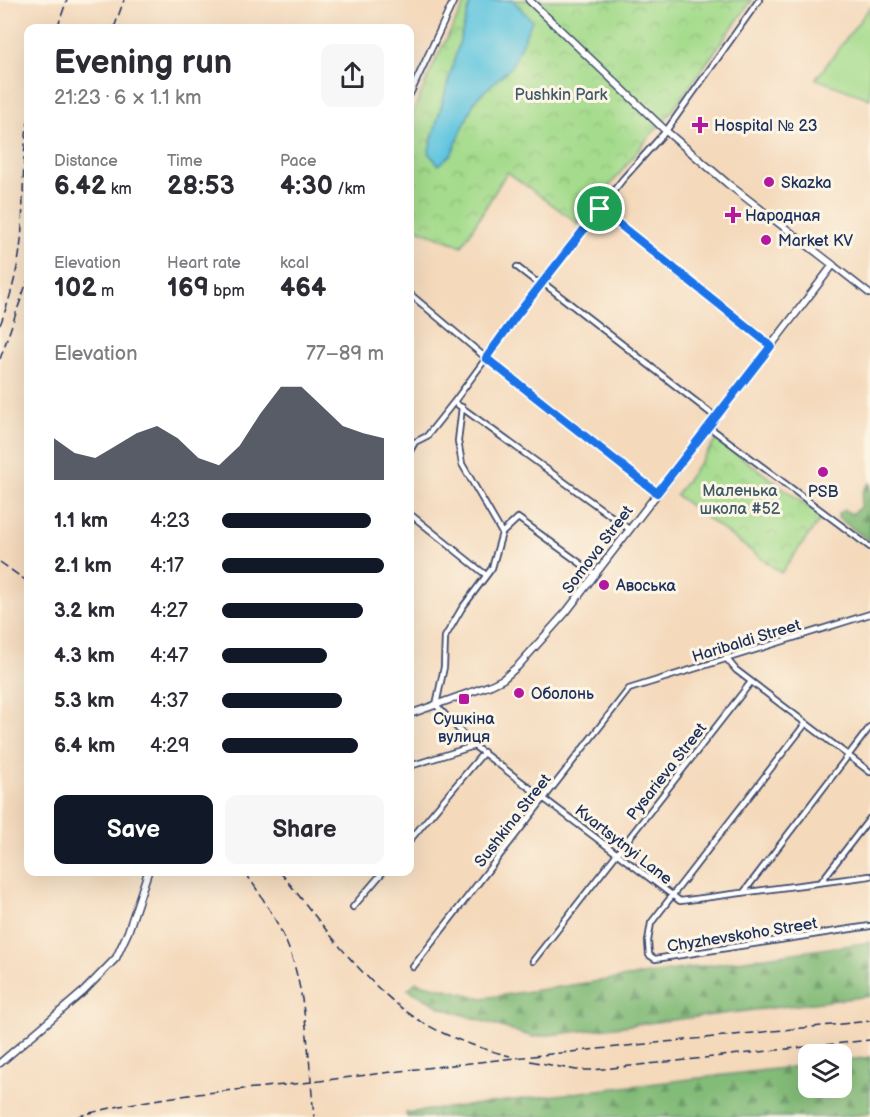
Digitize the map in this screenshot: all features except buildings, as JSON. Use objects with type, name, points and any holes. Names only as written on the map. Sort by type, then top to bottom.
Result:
[{"type":"main road","points":[[530,0],[666,131],[728,184],[834,265]]},
{"type":"main road","name":"Somova Street","points":[[414,713],[491,685],[503,679],[518,666],[567,611],[834,265]]},
{"type":"main road","points":[[0,1064],[84,991],[116,958],[128,932],[147,876]]},
{"type":"street","points":[[414,85],[454,0]]},
{"type":"street","points":[[414,444],[427,436],[542,282],[623,179],[666,131],[759,0]]},
{"type":"street","points":[[600,209],[771,346]]},
{"type":"street","points":[[834,265],[870,294]]},
{"type":"street","points":[[517,267],[535,281],[542,282],[717,418]]},
{"type":"street","points":[[414,297],[486,358],[657,493]]},
{"type":"street","points":[[454,402],[629,529]]},
{"type":"street","points":[[462,407],[458,441],[462,464],[502,533]]},
{"type":"street","points":[[709,428],[870,547]]},
{"type":"street","points":[[414,517],[486,575]]},
{"type":"street","points":[[436,705],[444,667],[445,637],[462,608],[492,568],[502,533],[518,518],[595,574]]},
{"type":"street","name":"Haribaldi Street","points":[[629,688],[870,614]]},
{"type":"street","points":[[726,658],[751,682],[870,772]]},
{"type":"street","name":"Pysarieva Street","points":[[533,960],[751,682]]},
{"type":"street","name":"Sushkina Street","points":[[413,967],[629,688]]},
{"type":"street","name":"Kvartsytnyi Lane","points":[[436,705],[474,746],[680,901],[870,876]]},
{"type":"street","points":[[672,895],[806,723]]},
{"type":"street","points":[[744,893],[870,727]]},
{"type":"street","points":[[414,765],[474,746]]},
{"type":"street","points":[[414,835],[484,752]]},
{"type":"street","points":[[821,882],[870,818]]},
{"type":"street","points":[[353,907],[380,876]]},
{"type":"street","name":"Chyzhevskoho Street","points":[[672,895],[651,923],[648,941],[649,955],[655,959],[870,926]]},
{"type":"green space","name":"Pushkin Park","points":[[467,0],[752,0],[669,115],[579,224],[507,172],[462,246],[414,228],[414,110],[437,57]]},
{"type":"green space","points":[[870,7],[870,99],[816,79]]},
{"type":"green space","name":"Маленька школа #52","points":[[717,439],[822,517],[781,573],[676,495]]},
{"type":"green space","points":[[870,483],[870,541],[838,518],[838,514],[844,510],[852,514],[861,506],[862,493]]},
{"type":"green space","points":[[870,942],[870,996],[533,1037],[442,1008],[408,989],[416,982],[483,998]]},
{"type":"green space","points":[[870,1057],[870,1112],[868,1114],[838,1117],[407,1117],[406,1113],[798,1066],[798,1098],[852,1098],[852,1060]]},
{"type":"water","points":[[513,0],[532,21],[511,67],[475,100],[452,153],[439,165],[428,153],[471,1]]},
{"type":"railway","points":[[58,24],[67,0]]},
{"type":"railway","points":[[115,24],[124,0]]},
{"type":"railway","points":[[0,325],[12,289],[20,251],[24,174]]},
{"type":"railway","points":[[0,359],[24,290]]},
{"type":"railway","points":[[0,562],[24,579]]},
{"type":"railway","points":[[248,876],[278,926],[293,961],[305,1018],[314,1117]]},
{"type":"railway","points":[[283,876],[367,977],[408,1013],[449,1036],[510,1056]]},
{"type":"railway","points":[[76,1117],[138,1103],[201,1094],[531,1056],[870,1021]]},
{"type":"railway","points":[[530,1061],[576,1070],[593,1070],[870,1040]]},
{"type":"place","name":"Hospital № 23","points":[[700,125]]},
{"type":"place","name":"Skazka","points":[[769,182]]},
{"type":"place","name":"Народная","points":[[733,215]]},
{"type":"place","name":"Market KV","points":[[766,240]]},
{"type":"place","name":"PSB","points":[[823,472]]},
{"type":"place","name":"Авоська","points":[[604,585]]},
{"type":"place","name":"Оболонь","points":[[519,693]]},
{"type":"place","name":"Сушкіна вулиця","points":[[464,699]]},
{"type":"route","points":[[600,209],[771,346],[657,493],[486,358],[600,209]]}]
